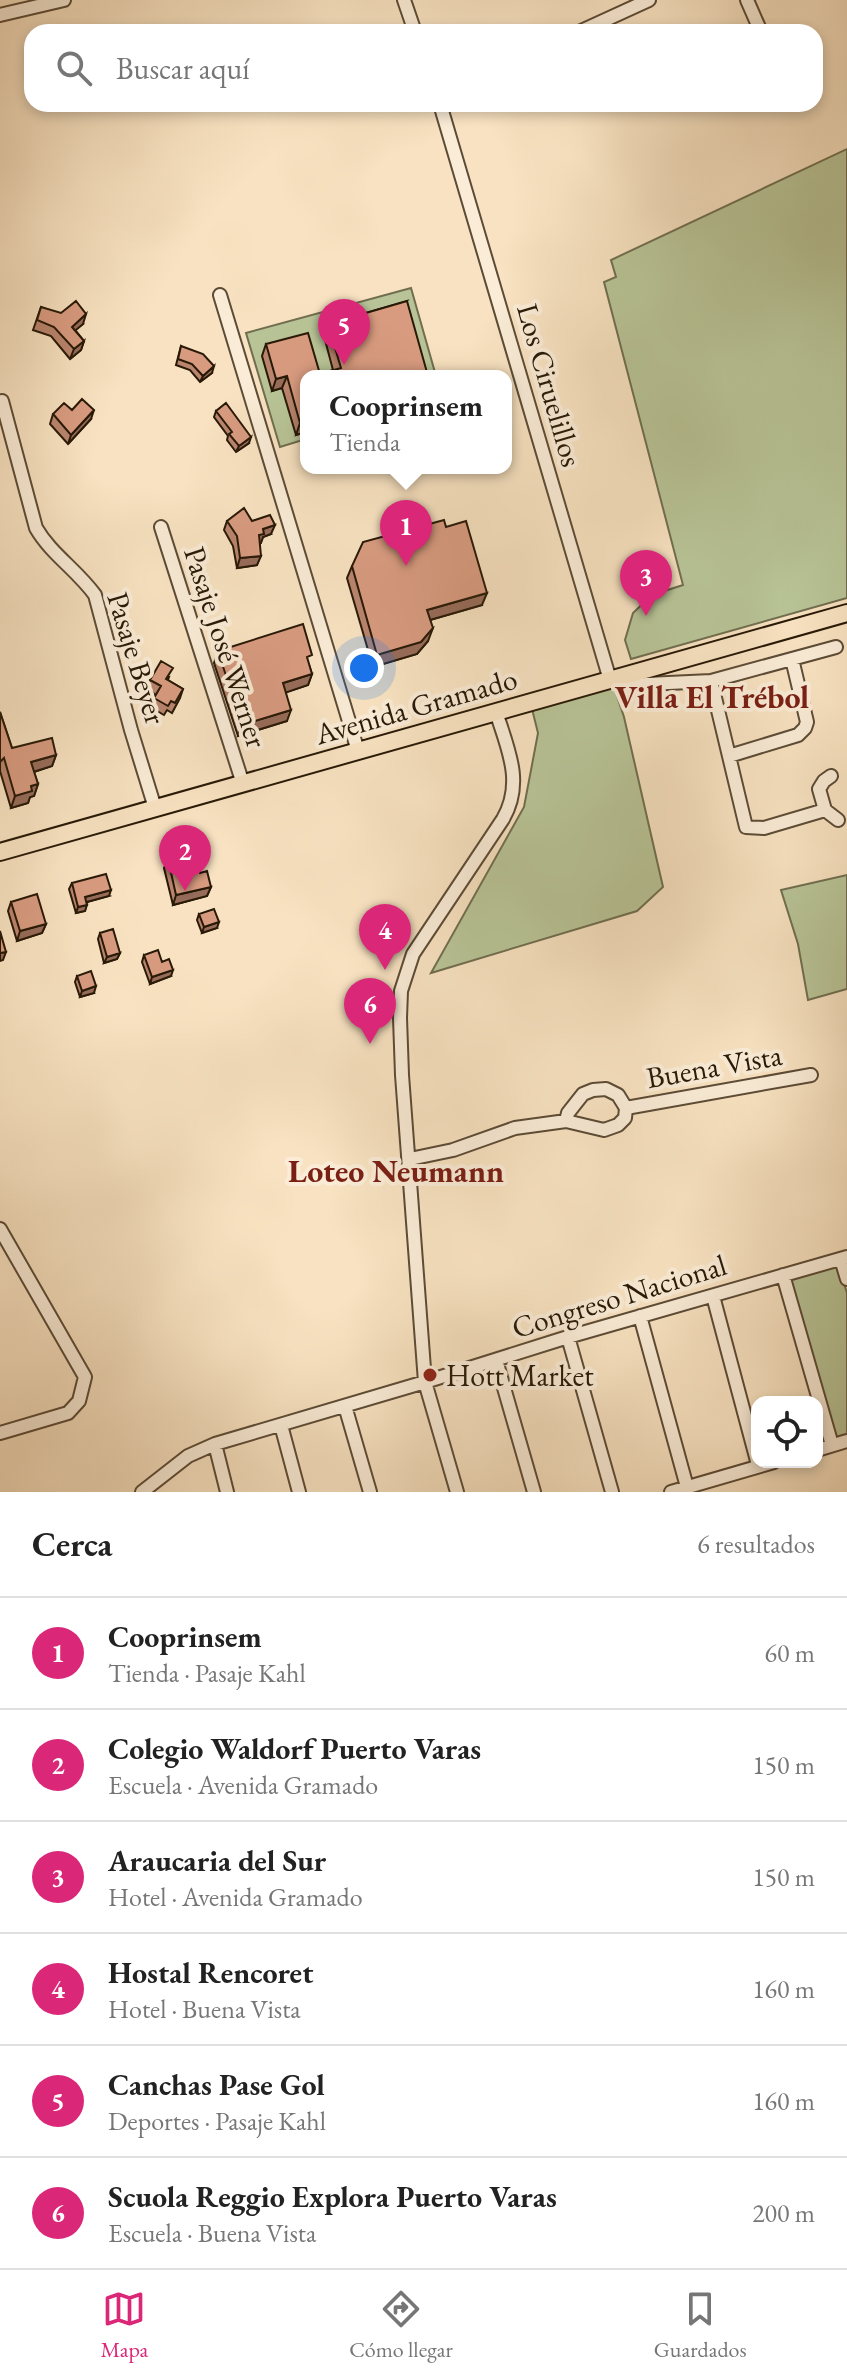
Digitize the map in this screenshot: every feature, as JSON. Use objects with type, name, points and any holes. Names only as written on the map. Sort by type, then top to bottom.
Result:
[{"type":"main road","name":"Avenida Gramado","points":[[0,852],[847,613]]},
{"type":"street","points":[[0,15],[64,0]]},
{"type":"street","points":[[404,0],[412,24]]},
{"type":"street","points":[[596,24],[649,0]]},
{"type":"street","points":[[747,0],[758,24]]},
{"type":"street","name":"Los Ciruelillos","points":[[442,112],[610,680]]},
{"type":"street","points":[[220,295],[358,751]]},
{"type":"street","name":"Pasaje Beyer","points":[[2,401],[36,528],[45,544],[84,580],[95,595],[155,808]]},
{"type":"street","name":"Pasaje José Werner","points":[[161,527],[243,784]]},
{"type":"street","points":[[610,680],[626,685],[711,681],[836,647]]},
{"type":"street","points":[[729,756],[798,735],[805,728],[807,722],[792,659]]},
{"type":"street","points":[[711,681],[746,827],[764,828],[820,814],[825,810]]},
{"type":"street","points":[[457,1492],[425,1382],[402,1075],[401,991],[419,943],[512,801],[514,770],[496,712]]},
{"type":"street","points":[[831,776],[819,789],[825,810],[838,820]]},
{"type":"street","name":"Buena Vista","points":[[626,1108],[811,1075]]},
{"type":"street","name":"Buena Vista","points":[[410,1159],[453,1150],[515,1128],[566,1121],[604,1130],[618,1125],[625,1118],[626,1108],[618,1095],[606,1089],[593,1090],[583,1094],[568,1113],[566,1121]]},
{"type":"street","points":[[0,1229],[85,1377],[79,1401],[68,1413],[0,1433]]},
{"type":"street","points":[[844,1258],[847,1279]]},
{"type":"street","name":"Congreso Nacional","points":[[142,1492],[188,1456],[215,1444],[568,1337],[844,1258]]},
{"type":"street","points":[[783,1275],[832,1445]]},
{"type":"street","points":[[713,1296],[751,1437]]},
{"type":"street","points":[[640,1316],[687,1487]]},
{"type":"street","points":[[568,1337],[612,1492]]},
{"type":"street","points":[[496,1360],[534,1492]]},
{"type":"street","points":[[345,1406],[370,1492]]},
{"type":"street","points":[[281,1425],[299,1492]]},
{"type":"street","points":[[823,1448],[847,1441]]},
{"type":"street","points":[[215,1444],[227,1492]]},
{"type":"street","points":[[671,1492],[751,1465]]},
{"type":"green space","points":[[847,149],[847,598],[631,659],[625,640],[633,613],[652,595],[683,585],[604,282],[616,277],[611,260]]},
{"type":"green space","points":[[411,288],[434,370],[300,370],[300,441],[280,447],[246,333]]},
{"type":"green space","points":[[614,687],[624,717],[663,887],[637,911],[431,973],[524,807],[538,733],[532,709]]},
{"type":"green space","points":[[847,875],[847,989],[808,1000],[798,944],[781,890]]},
{"type":"green space","points":[[838,1264],[847,1293],[847,1436],[835,1439],[789,1278]]},
{"type":"building","points":[[76,301],[86,314],[72,327],[84,341],[74,349],[54,327],[37,320],[41,307],[61,313]]},
{"type":"building","points":[[407,301],[426,370],[334,370],[341,368],[328,324]]},
{"type":"building","points":[[308,333],[319,370],[300,370],[300,423],[287,376],[276,379],[266,344]]},
{"type":"building","points":[[181,346],[203,354],[214,366],[203,376],[192,364],[178,359]]},
{"type":"building","points":[[82,399],[94,410],[71,435],[53,414],[64,403],[72,410]]},
{"type":"building","points":[[226,403],[251,437],[239,446],[216,411]]},
{"type":"building","points":[[244,508],[252,521],[270,515],[275,525],[263,529],[264,534],[259,535],[261,556],[240,558],[237,536],[227,521]]},
{"type":"building","points":[[444,520],[446,527],[466,521],[487,593],[427,610],[433,628],[421,642],[377,655],[352,566],[363,542]]},
{"type":"building","points":[[303,624],[312,655],[307,657],[312,674],[283,683],[291,710],[242,725],[218,651]]},
{"type":"building","points":[[161,661],[173,668],[166,679],[183,689],[175,703],[171,701],[168,706],[154,698],[161,686],[150,680]]},
{"type":"building","points":[[0,712],[12,748],[52,738],[56,755],[31,762],[38,784],[31,786],[32,791],[15,796],[4,758],[0,762]]},
{"type":"building","points":[[190,853],[193,866],[198,865],[200,873],[207,871],[211,887],[176,895],[168,859]]},
{"type":"building","points":[[106,874],[111,890],[85,897],[87,905],[78,907],[72,883]]},
{"type":"building","points":[[37,894],[46,924],[20,931],[11,902]]},
{"type":"building","points":[[214,909],[219,922],[204,927],[199,914]]},
{"type":"building","points":[[113,929],[120,953],[107,957],[100,933]]},
{"type":"building","points":[[0,931],[6,952],[0,953]]},
{"type":"building","points":[[158,950],[162,962],[169,959],[173,970],[152,977],[144,955]]},
{"type":"building","points":[[91,971],[96,986],[82,991],[77,976]]},
{"type":"place","name":"Canchas Pase Gol","points":[[344,365]]},
{"type":"place","name":"Cooprinsem","points":[[406,566]]},
{"type":"place","name":"Araucaria del Sur","points":[[646,616]]},
{"type":"place","name":"Colegio Waldorf Puerto Varas","points":[[185,891]]},
{"type":"place","name":"Hostal Rencoret","points":[[385,970]]},
{"type":"place","name":"Scuola Reggio Explora Puerto Varas","points":[[370,1044]]},
{"type":"place","name":"Hott Market","points":[[430,1375]]},
{"type":"district","name":"Villa El Trébol","points":[[712,697]]},
{"type":"district","name":"Loteo Neumann","points":[[396,1171]]}]
